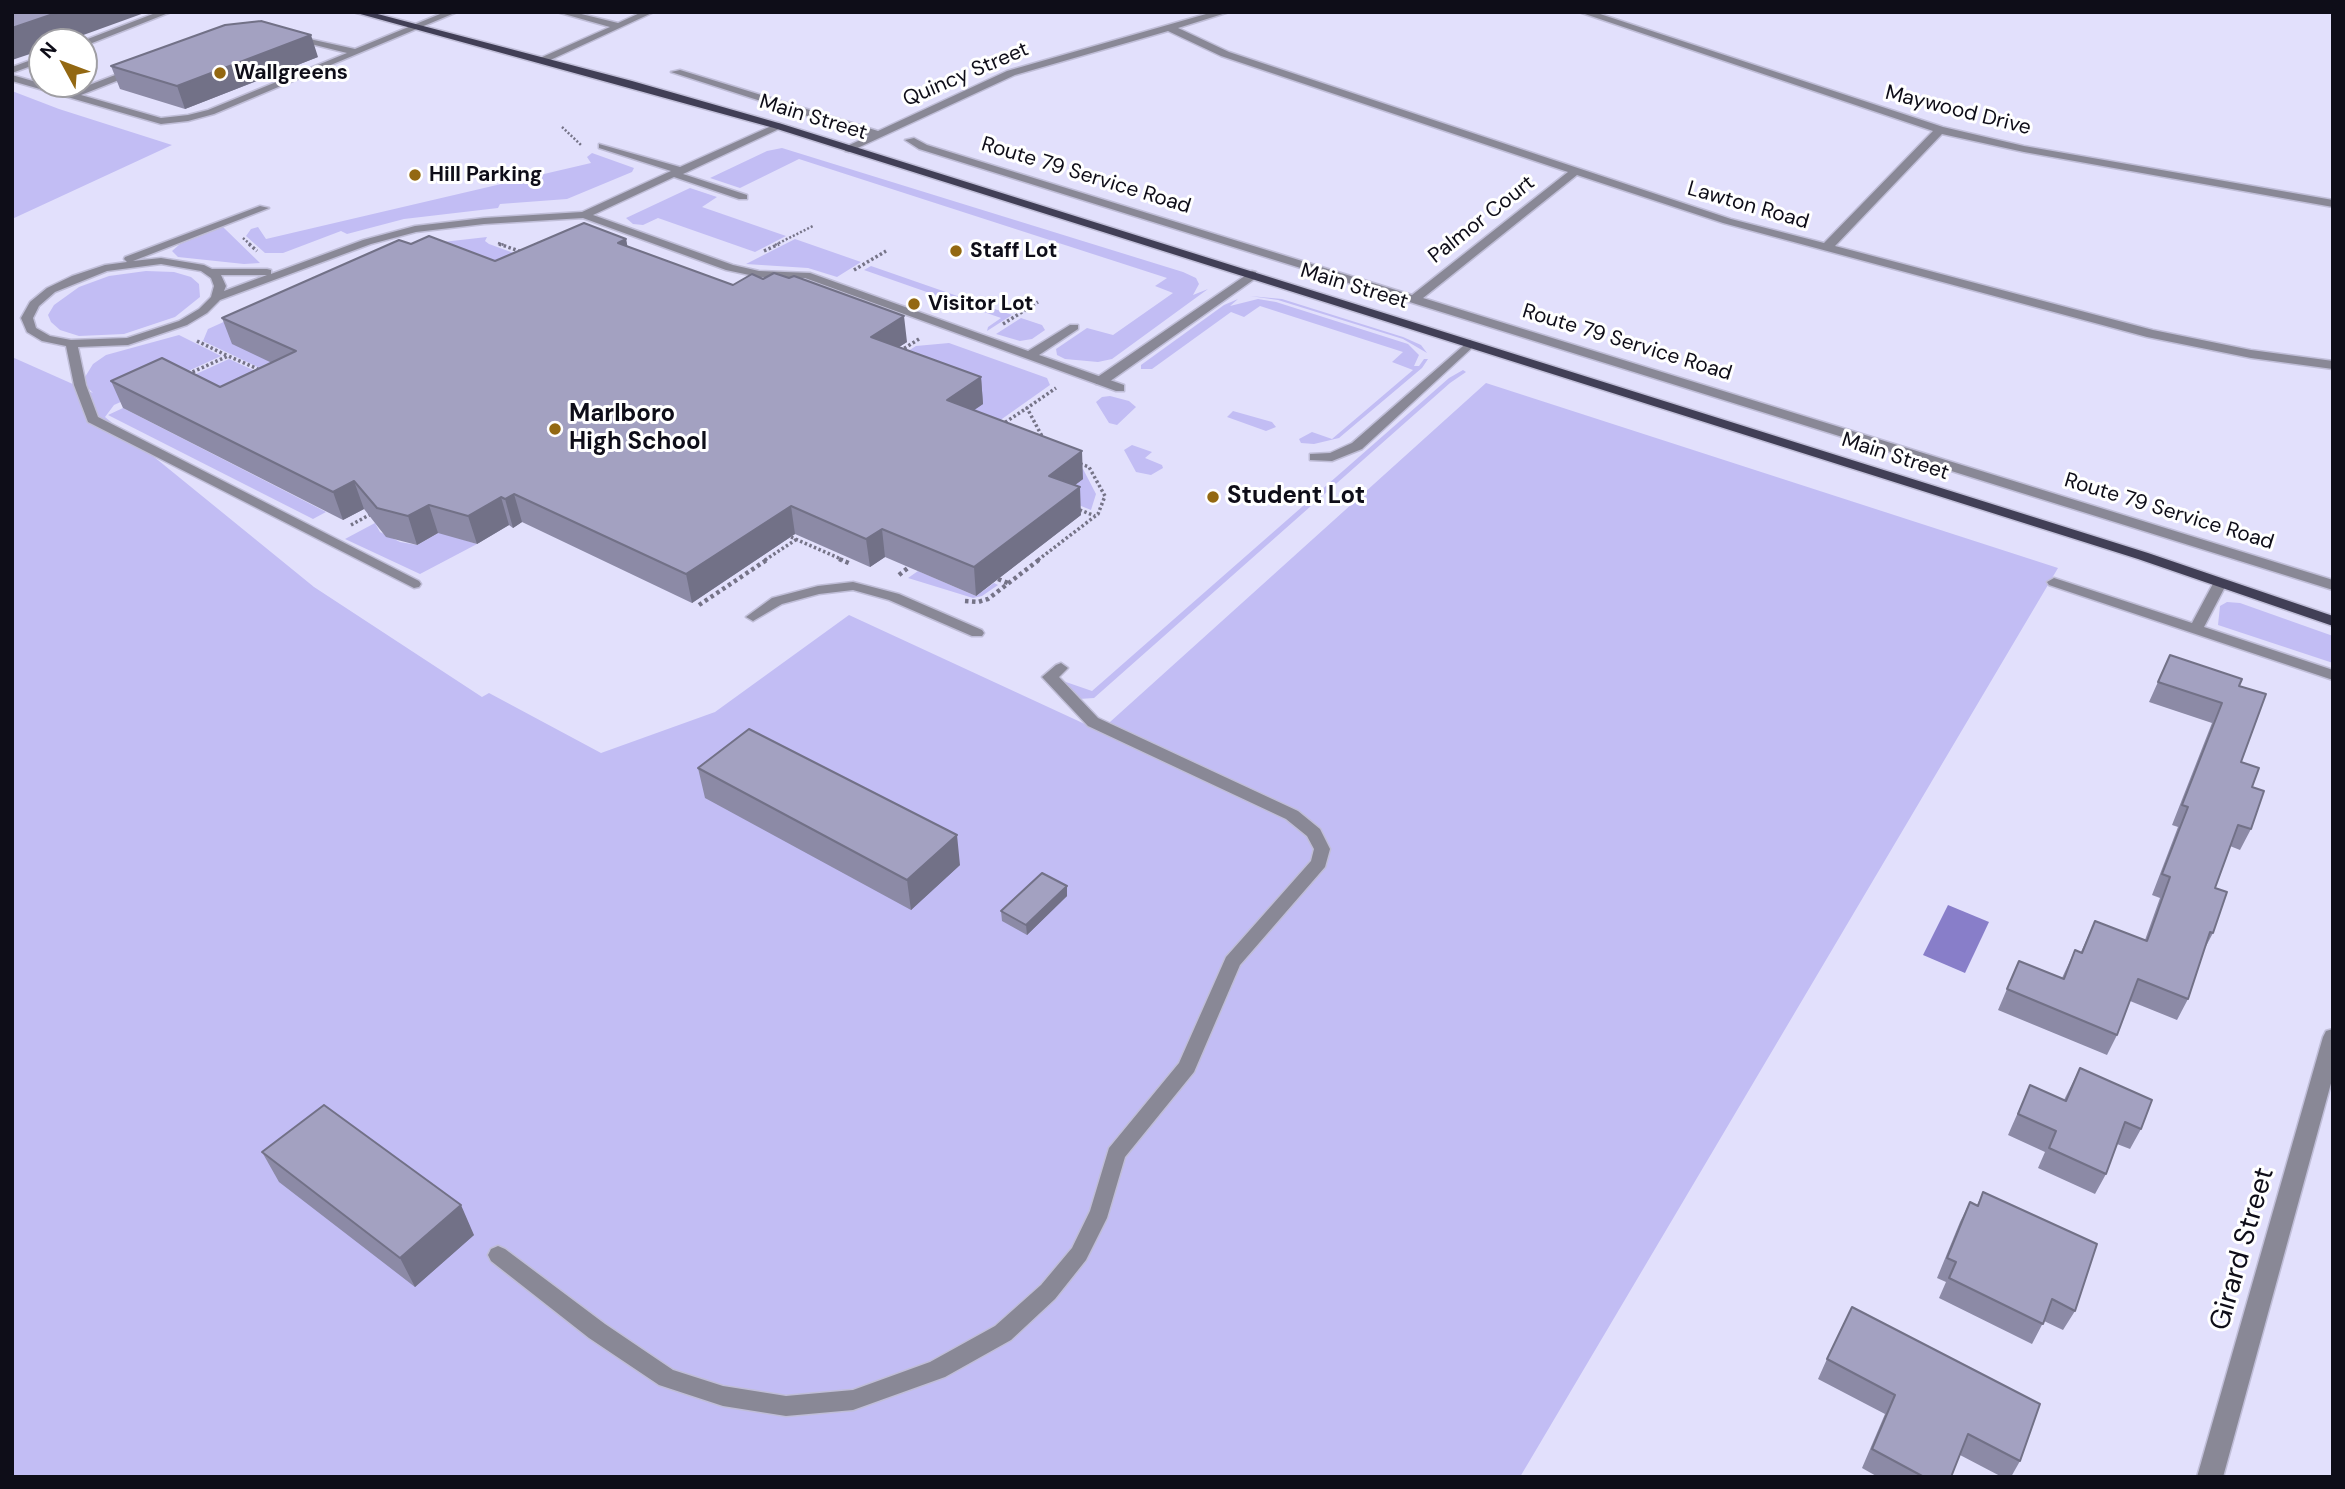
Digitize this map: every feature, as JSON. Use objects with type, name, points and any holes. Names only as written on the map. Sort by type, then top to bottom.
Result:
[{"type":"main road","name":"Main Street","points":[[358,12],[543,60],[778,126],[2143,556],[2333,621]]},
{"type":"street","name":"Quincy Street","points":[[849,149],[1011,73],[1224,12]]},
{"type":"street","name":"Maywood Drive","points":[[1584,12],[1940,130],[2024,149],[2333,204]]},
{"type":"street","name":"Lawton Road","points":[[1170,28],[1225,54],[1682,208],[2152,334],[2251,354],[2333,365]]},
{"type":"street","points":[[676,72],[878,135]]},
{"type":"street","points":[[1826,247],[1940,130]]},
{"type":"street","name":"Route 79 Service Road","points":[[911,140],[923,147],[2333,585]]},
{"type":"street","name":"Palmor Court","points":[[1414,299],[1574,172]]},
{"type":"street","points":[[1101,382],[1252,275]]},
{"type":"street","name":"Girard Street","points":[[2210,1477],[2333,1037]]},
{"type":"lane","points":[[98,38],[167,12]]},
{"type":"lane","points":[[82,98],[161,121],[188,118],[211,112],[453,12]]},
{"type":"lane","points":[[561,12],[619,26]]},
{"type":"lane","points":[[543,60],[650,12]]},
{"type":"lane","points":[[290,36],[356,52]]},
{"type":"lane","points":[[98,85],[149,65]]},
{"type":"lane","points":[[264,208],[76,278],[51,290],[34,304],[27,318],[31,330],[46,340],[71,344],[128,341],[183,323],[203,311],[216,298],[367,242],[415,229],[484,221],[584,215],[778,126]]},
{"type":"lane","points":[[602,146],[743,197]]},
{"type":"lane","points":[[584,215],[730,268],[758,275],[806,275],[1120,388]]},
{"type":"lane","points":[[105,268],[161,261],[185,263],[216,276],[220,286],[216,298]]},
{"type":"lane","points":[[211,272],[291,271]]},
{"type":"lane","points":[[1030,355],[1074,327]]},
{"type":"lane","points":[[71,344],[77,376],[92,419],[414,584]]},
{"type":"lane","points":[[1315,457],[1332,457],[1357,446],[1470,344]]},
{"type":"lane","points":[[1089,394],[1101,382]]},
{"type":"lane","points":[[2054,582],[2333,674]]},
{"type":"lane","points":[[2196,629],[2220,583]]},
{"type":"lane","points":[[753,617],[776,600],[818,590],[853,586],[894,597],[977,633]]},
{"type":"lane","points":[[498,1255],[597,1331],[667,1378],[723,1396],[786,1406],[853,1400],[937,1370],[1003,1333],[1048,1292],[1079,1254],[1100,1212],[1116,1154],[1187,1068],[1231,962],[1319,863],[1322,849],[1314,833],[1292,815],[1093,722],[1050,677],[1061,668]]},
{"type":"path","points":[[562,127],[589,149]]},
{"type":"path","points":[[223,223],[257,251]]},
{"type":"path","points":[[494,241],[532,256]]},
{"type":"path","points":[[899,352],[929,332]]},
{"type":"path","points":[[187,336],[267,374]]},
{"type":"path","points":[[179,379],[228,356]]},
{"type":"path","points":[[993,431],[1062,384]]},
{"type":"path","points":[[1027,408],[1045,441]]},
{"type":"path","points":[[962,601],[978,602],[988,599],[1095,516],[1105,496],[1089,467],[1076,462]]},
{"type":"path","points":[[1065,504],[1095,516]]},
{"type":"path","points":[[326,540],[372,514]]},
{"type":"path","points":[[699,604],[805,534]]},
{"type":"path","points":[[791,537],[853,565]]},
{"type":"path","points":[[894,579],[905,583]]},
{"type":"path","points":[[998,579],[1008,583]]},
{"type":"shaded area","points":[[12,91],[172,145],[12,219]]},
{"type":"shaded area","points":[[782,148],[1183,272],[1196,278],[1199,284],[1193,295],[1208,289],[1112,359],[1098,362],[1065,359],[1057,355],[1056,349],[1087,328],[1113,335],[1173,293],[1155,286],[1167,278],[799,159],[740,188],[710,178],[767,151]]},
{"type":"shaded area","points":[[592,153],[634,168],[632,172],[567,199],[500,204],[498,208],[404,219],[347,234],[341,231],[283,253],[265,253],[246,236],[251,229],[258,227],[266,239],[591,163],[587,157]]},
{"type":"shaded area","points":[[690,188],[717,197],[702,207],[786,236],[755,252],[658,218],[643,225],[633,224],[626,218]]},
{"type":"shaded area","points":[[223,227],[260,263],[244,264],[178,257],[172,251],[180,244]]},
{"type":"shaded area","points":[[487,237],[485,241],[489,244],[522,256],[493,271],[425,244]]},
{"type":"shaded area","points":[[795,239],[861,262],[837,277],[808,268],[746,264]]},
{"type":"shaded area","points":[[871,266],[1012,315],[987,331],[988,327],[1001,318],[864,270]]},
{"type":"shaded area","points":[[146,271],[174,272],[191,277],[199,284],[200,297],[175,317],[124,334],[79,336],[60,330],[51,322],[48,315],[54,305],[79,287],[109,276]]},
{"type":"shaded area","points":[[1250,296],[1282,299],[1403,337],[1421,345],[1427,353],[1403,339],[1278,300]]},
{"type":"shaded area","points":[[1238,299],[1230,306],[1258,299],[1276,302],[1408,344],[1419,355],[1414,366],[1419,366],[1424,359],[1428,359],[1422,368],[1339,438],[1314,444],[1301,443],[1299,439],[1312,432],[1332,439],[1413,370],[1392,362],[1403,352],[1260,306],[1244,317],[1231,312],[1152,369],[1141,369],[1141,365],[1224,305]]},
{"type":"shaded area","points":[[1021,318],[1042,325],[1045,330],[1032,339],[1020,341],[996,334]]},
{"type":"shaded area","points":[[228,320],[293,373],[266,371],[203,341],[208,329]]},
{"type":"shaded area","points":[[179,335],[221,356],[114,405],[105,417],[314,587],[482,697],[489,693],[601,753],[715,712],[849,615],[1100,731],[1486,383],[2058,568],[1520,1477],[12,1477],[12,357],[93,393],[86,386],[85,377],[93,364],[106,355]]},
{"type":"shaded area","points":[[949,343],[1047,378],[1050,385],[992,426],[965,416],[982,404],[883,367],[916,346]]},
{"type":"shaded area","points":[[229,359],[288,386],[230,414],[172,385]]},
{"type":"shaded area","points":[[1463,370],[1466,372],[1450,383],[1094,698],[1079,699],[1063,681],[1092,691],[1449,378]]},
{"type":"shaded area","points":[[1110,396],[1129,401],[1136,407],[1117,425],[1109,423],[1096,402],[1102,397]]},
{"type":"shaded area","points":[[123,408],[326,512],[313,519],[108,415]]},
{"type":"shaded area","points":[[1233,411],[1272,422],[1276,427],[1266,431],[1227,417]]},
{"type":"shaded area","points":[[990,433],[1083,469],[1096,494],[1091,510],[1059,497],[1082,478]]},
{"type":"shaded area","points":[[1132,445],[1152,452],[1145,458],[1162,465],[1163,468],[1151,475],[1136,472],[1124,450]]},
{"type":"shaded area","points":[[375,523],[380,532],[400,542],[417,545],[440,532],[477,544],[420,574],[345,539]]},
{"type":"shaded area","points":[[918,571],[976,596],[994,583],[998,585],[982,596],[973,598],[908,578]]},
{"type":"shaded area","points":[[2227,602],[2240,603],[2333,636],[2333,663],[2218,625],[2220,606]]},
{"type":"shaded area","points":[[1948,905],[1989,922],[1965,973],[1923,955]]},
{"type":"building","points":[[12,12],[59,12],[12,28]]},
{"type":"building","points":[[261,21],[311,35],[177,86],[111,66],[225,25]]},
{"type":"building","name":"Marlboro High School","points":[[584,223],[626,239],[618,243],[733,285],[752,274],[763,279],[774,273],[789,278],[794,276],[904,316],[871,337],[981,377],[947,400],[1082,451],[1049,476],[1080,487],[974,567],[882,529],[866,539],[791,506],[686,574],[514,494],[505,499],[501,497],[468,516],[429,505],[408,516],[377,508],[354,481],[333,492],[111,381],[162,358],[220,387],[296,351],[222,318],[399,240],[411,244],[429,236],[495,261]]},
{"type":"building","points":[[2170,655],[2242,679],[2239,686],[2266,694],[2241,762],[2259,768],[2252,787],[2264,791],[2251,829],[2238,825],[2215,888],[2227,892],[2213,933],[2210,932],[2188,999],[2138,979],[2117,1035],[2007,989],[2019,961],[2064,979],[2075,950],[2082,953],[2095,921],[2147,941],[2170,877],[2162,874],[2188,807],[2182,805],[2222,703],[2158,682]]},
{"type":"building","points":[[749,729],[957,835],[907,880],[698,768]]},
{"type":"building","points":[[1042,873],[1067,886],[1026,925],[1001,911]]},
{"type":"building","points":[[2080,1068],[2152,1100],[2141,1129],[2125,1122],[2106,1174],[2049,1148],[2056,1131],[2018,1114],[2030,1085],[2066,1101]]},
{"type":"building","points":[[324,1105],[461,1205],[400,1258],[262,1152]]},
{"type":"building","points":[[1983,1192],[2097,1244],[2075,1311],[2052,1299],[2043,1324],[1949,1278],[1956,1262],[1947,1258],[1970,1202],[1978,1206]]},
{"type":"building","points":[[1852,1307],[2040,1404],[2020,1461],[1968,1434],[1951,1477],[1924,1477],[1872,1449],[1895,1395],[1827,1359]]},
{"type":"place","name":"Wallgreens","points":[[220,73]]},
{"type":"place","name":"Hill Parking","points":[[415,175]]},
{"type":"place","name":"Staff Lot","points":[[956,251]]},
{"type":"place","name":"Visitor Lot","points":[[914,304]]},
{"type":"place","name":"Marlboro High School","points":[[555,429]]},
{"type":"place","name":"Student Lot","points":[[1213,497]]}]
